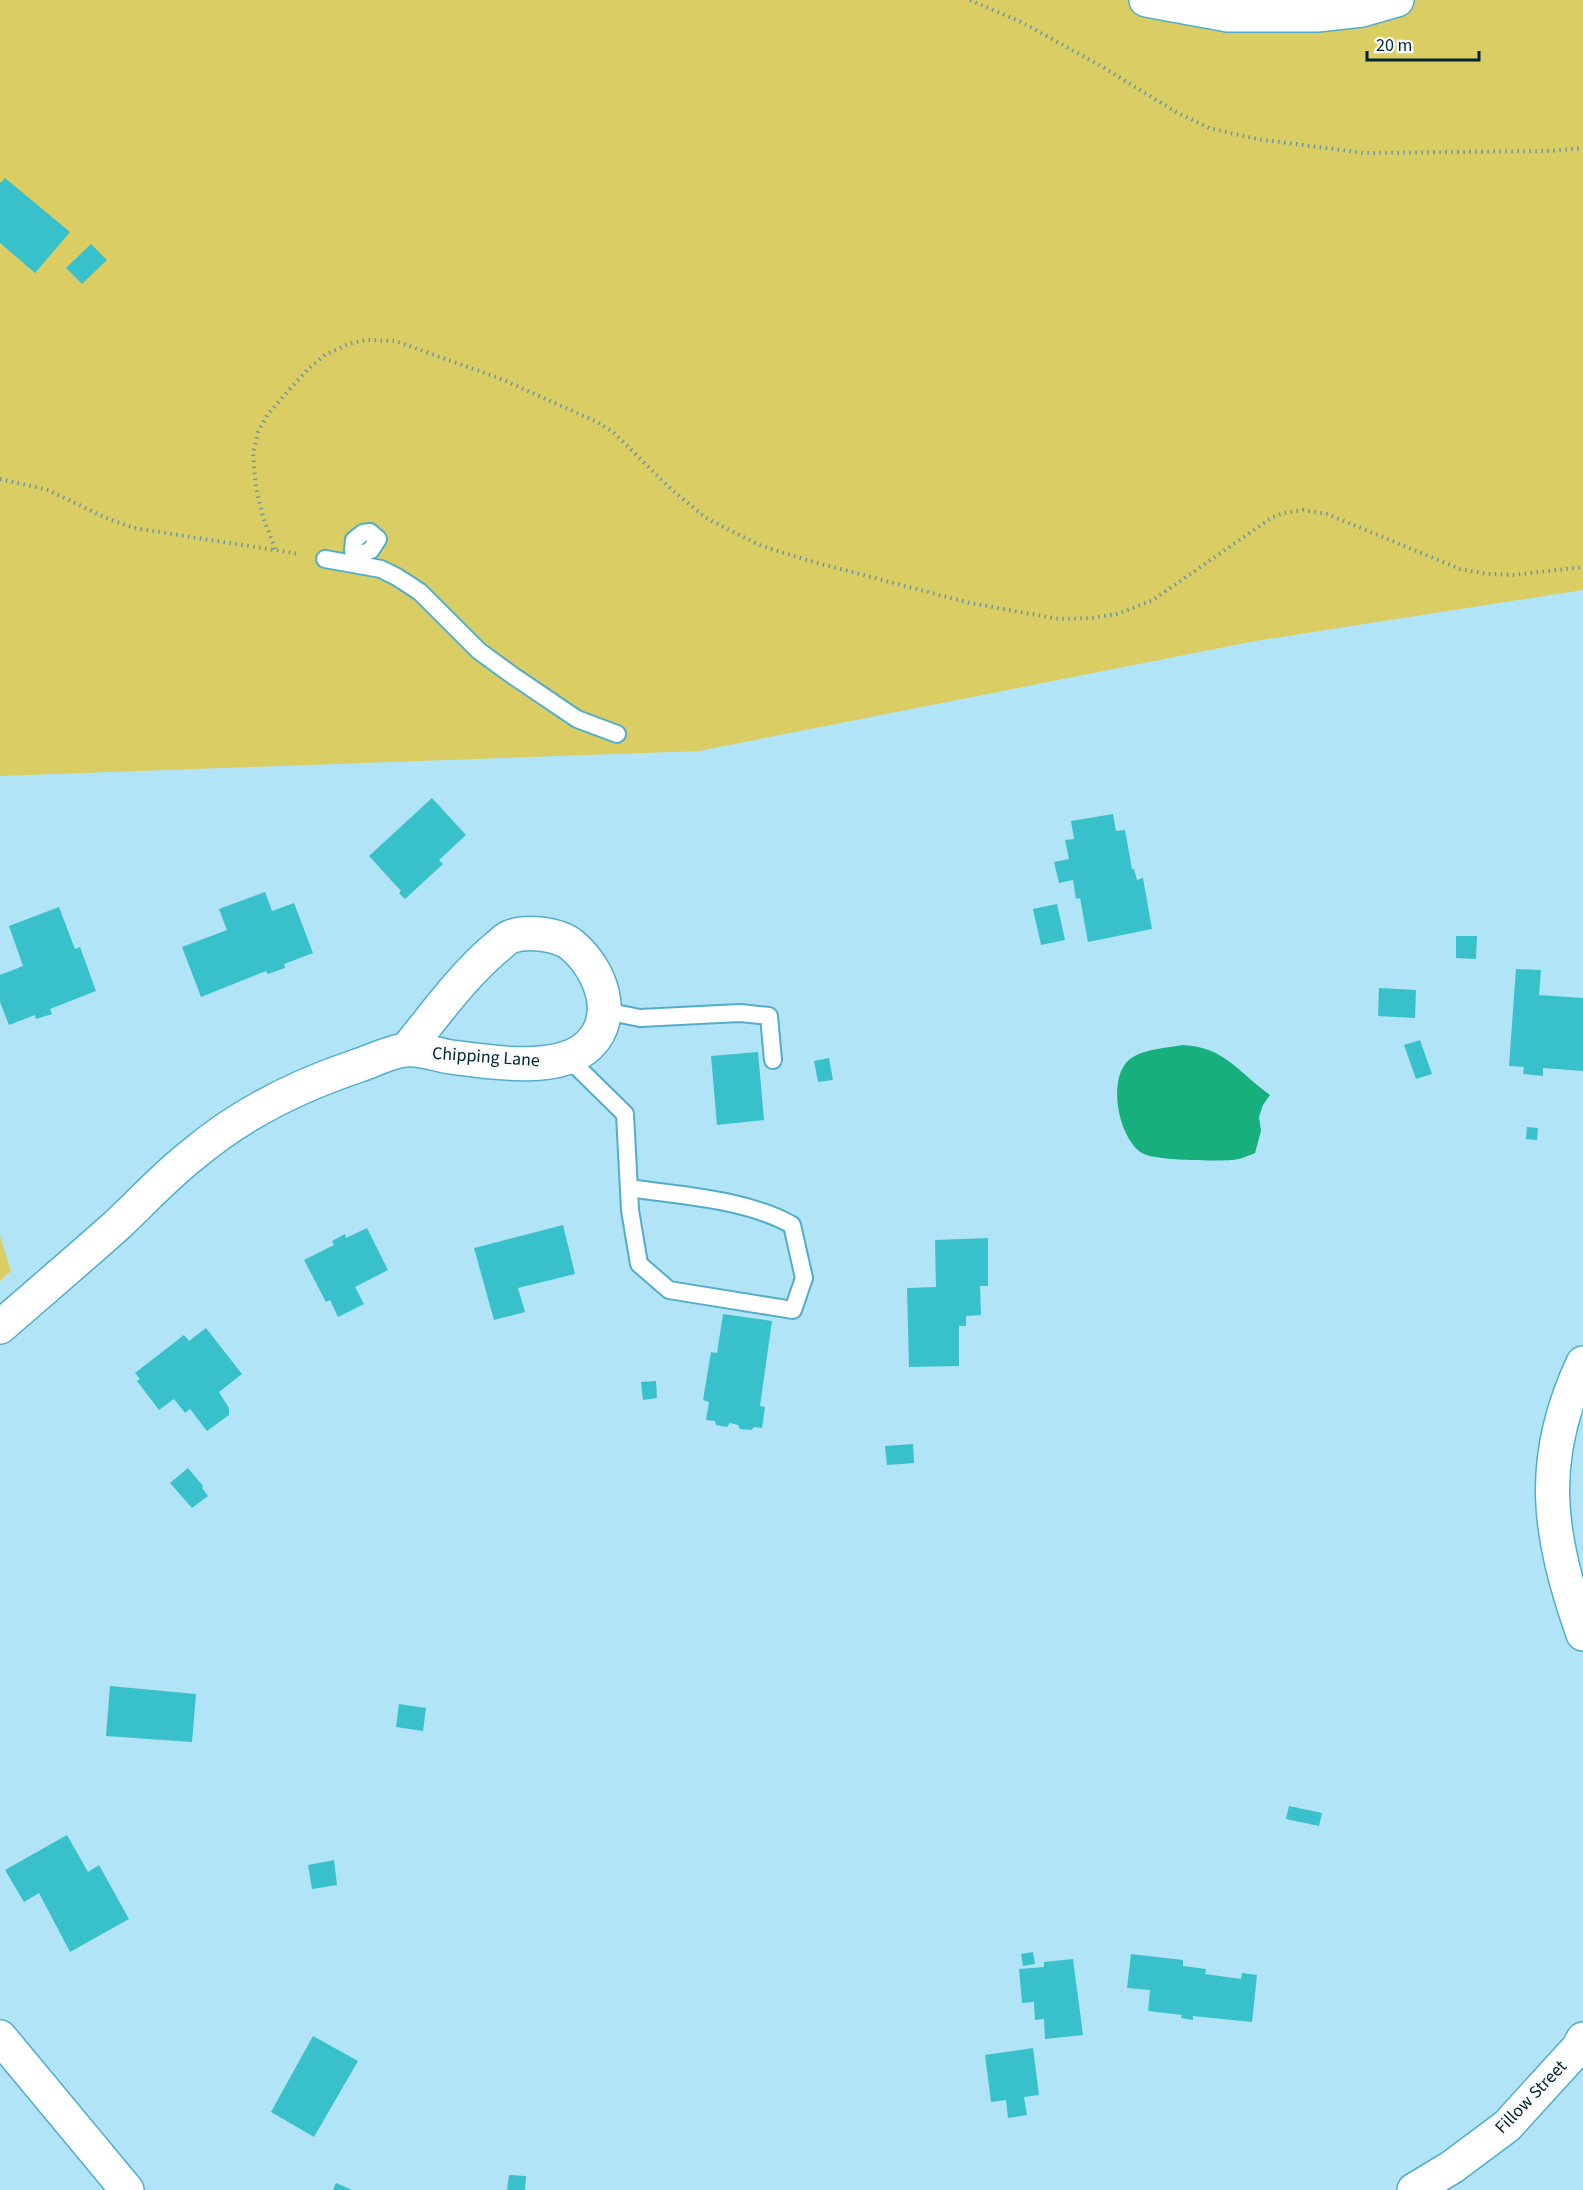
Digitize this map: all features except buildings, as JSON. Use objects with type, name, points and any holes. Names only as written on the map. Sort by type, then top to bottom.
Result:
[{"type":"street","points":[[1146,0],[1228,15],[1317,15],[1362,10],[1397,0]]},
{"type":"street","name":"Chipping Lane","points":[[0,1327],[114,1227],[190,1156],[230,1126],[323,1077],[406,1050],[508,1062],[540,1063],[568,1058],[590,1045],[601,1028],[604,1011],[602,984],[587,958],[570,943],[548,934],[509,937],[480,961],[406,1050]]},
{"type":"street","points":[[1583,1363],[1570,1390],[1557,1436],[1552,1465],[1552,1493],[1558,1554],[1567,1589],[1583,1634]]},
{"type":"street","points":[[0,2037],[127,2190]]},
{"type":"street","name":"Fillow Street","points":[[1414,2190],[1452,2168],[1507,2126],[1581,2047]]},
{"type":"lane","points":[[325,559],[352,557],[397,577],[420,592],[479,651],[512,675],[577,719],[616,734]]},
{"type":"lane","points":[[604,1011],[640,1018],[740,1013],[769,1016],[773,1060]]},
{"type":"lane","points":[[568,1058],[625,1114],[630,1210],[639,1264],[669,1290],[793,1310],[804,1278],[792,1225],[773,1214],[735,1204],[630,1188]]},
{"type":"path","points":[[970,0],[1021,22],[1101,66],[1176,112],[1219,130],[1257,139],[1364,153],[1550,151],[1583,148]]},
{"type":"path","points":[[275,549],[263,517],[256,488],[254,454],[258,432],[268,414],[306,370],[325,355],[348,344],[367,340],[395,341],[499,378],[597,422],[613,432],[670,489],[706,518],[759,545],[810,561],[970,603],[1059,619],[1117,614],[1153,600],[1191,576],[1271,518],[1283,513],[1303,510],[1327,514],[1359,525],[1466,570],[1512,575],[1583,567]]},
{"type":"path","points":[[0,479],[48,490],[105,518],[134,528],[275,549],[325,559]]},
{"type":"shaded area","points":[[0,0],[1583,0],[1583,590],[1255,641],[699,751],[0,776]]},
{"type":"shaded area","points":[[1183,1045],[1198,1047],[1221,1056],[1270,1095],[1259,1117],[1261,1131],[1255,1153],[1233,1160],[1186,1160],[1149,1156],[1134,1146],[1127,1135],[1118,1108],[1117,1093],[1123,1068],[1130,1059],[1142,1053]]},
{"type":"shaded area","points":[[0,1236],[11,1271],[0,1281]]}]
